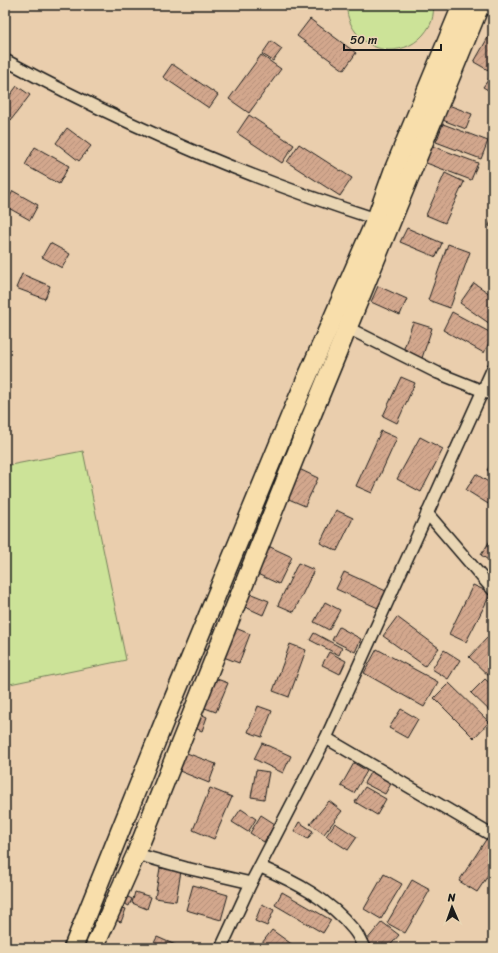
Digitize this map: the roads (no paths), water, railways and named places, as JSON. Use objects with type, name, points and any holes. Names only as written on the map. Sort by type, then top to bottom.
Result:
[{"type":"main road","points":[[73,948],[289,420],[376,219],[394,169],[462,5]]},
{"type":"main road","points":[[94,948],[136,854],[480,5]]},
{"type":"street","points":[[484,5],[493,11]]},
{"type":"street","points":[[5,60],[68,94],[250,175],[326,203],[376,219]]},
{"type":"street","points":[[348,328],[438,373],[493,395]]},
{"type":"street","points":[[221,948],[251,883],[261,867],[326,738],[493,368]]},
{"type":"street","points":[[427,513],[493,590]]},
{"type":"street","points":[[326,738],[493,836]]},
{"type":"street","points":[[136,854],[186,868],[251,883]]},
{"type":"street","points":[[261,867],[296,882],[324,901],[354,929],[364,948]]}]
